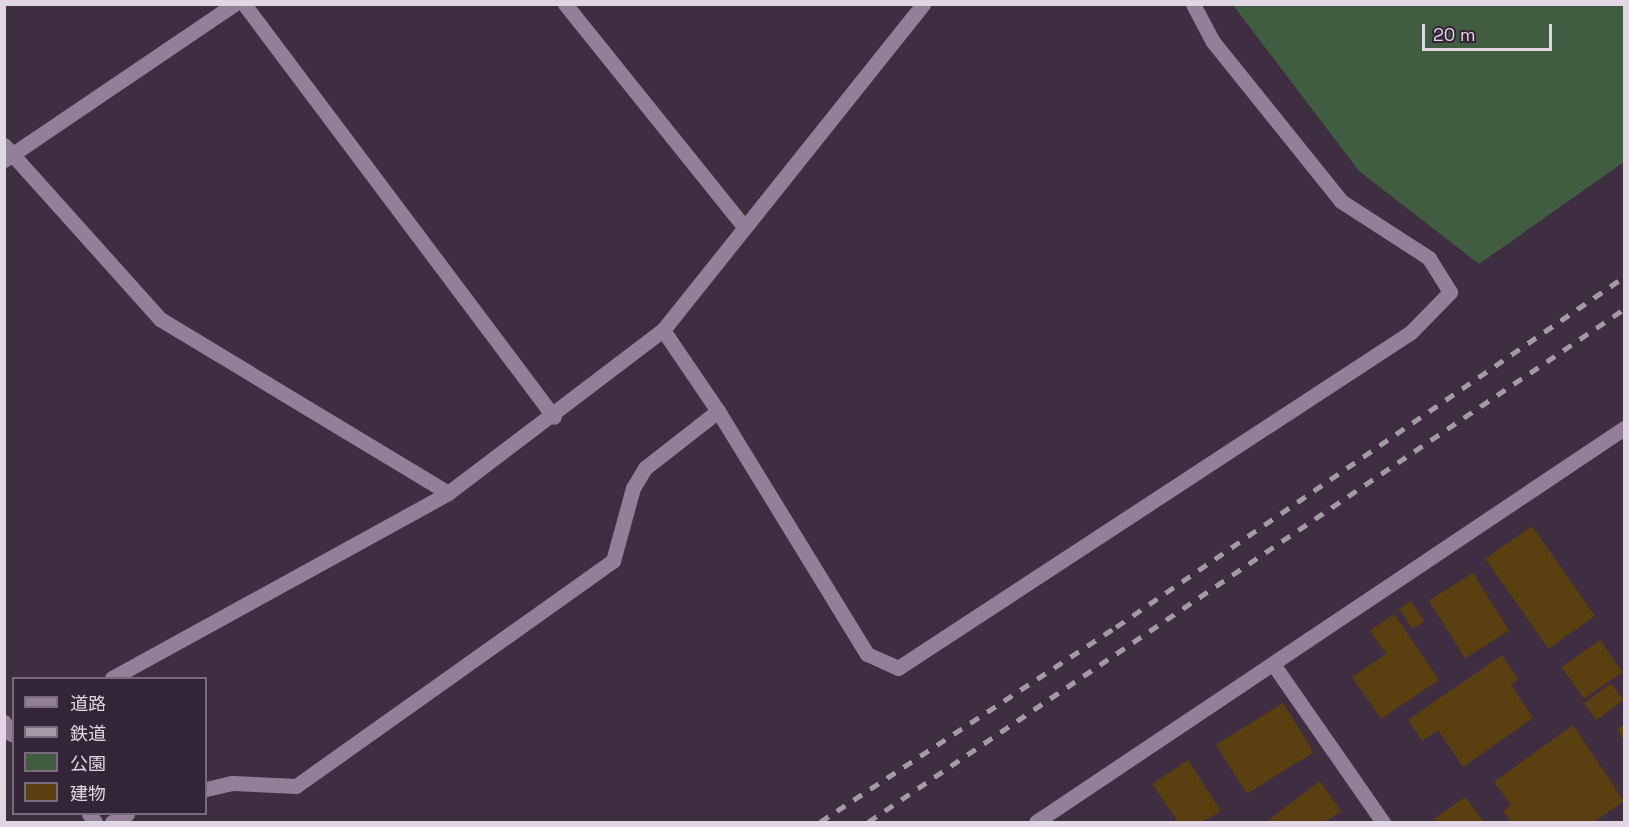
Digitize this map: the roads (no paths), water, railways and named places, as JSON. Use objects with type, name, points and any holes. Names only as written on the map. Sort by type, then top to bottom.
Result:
[{"type":"street","points":[[234,4],[7,153],[160,319],[448,493]]},
{"type":"street","points":[[244,4],[554,417]]},
{"type":"street","points":[[565,4],[744,227]]},
{"type":"street","points":[[663,330],[718,411],[867,654],[897,668],[1411,332],[1450,292],[1429,258],[1341,201],[1213,42],[1193,4]]},
{"type":"street","points":[[114,677],[448,493],[554,417],[663,330],[916,6]]},
{"type":"street","points":[[207,789],[232,783],[296,786],[613,561],[633,488],[645,468],[718,411]]},
{"type":"street","points":[[1036,822],[1624,428]]},
{"type":"street","points":[[1273,664],[1383,822]]},
{"type":"railway","points":[[820,822],[1116,627],[1624,277]]},
{"type":"railway","points":[[868,822],[1624,309]]}]
